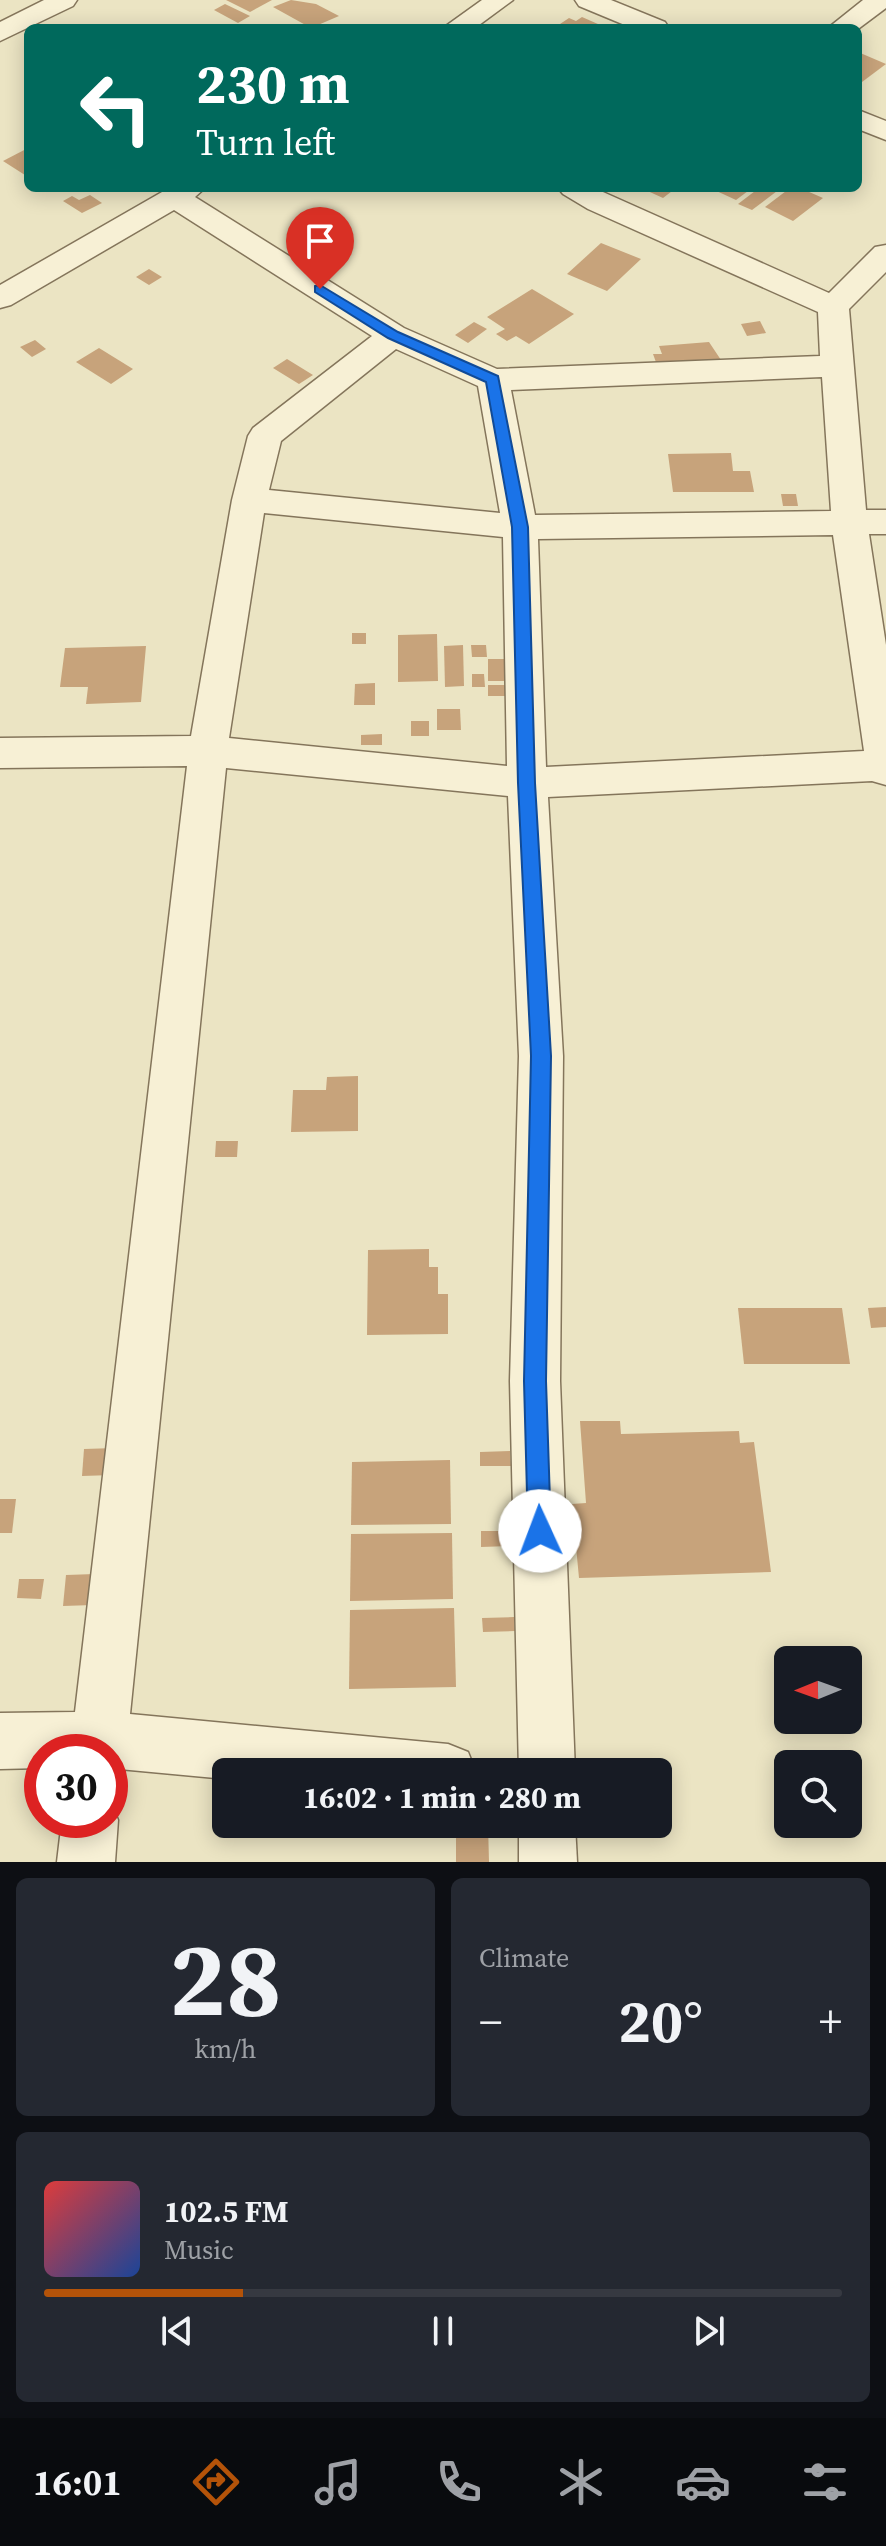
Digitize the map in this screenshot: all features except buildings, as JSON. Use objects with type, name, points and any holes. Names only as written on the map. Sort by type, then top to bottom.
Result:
[{"type":"street","points":[[0,33],[64,0]]},
{"type":"street","points":[[463,24],[500,0]]},
{"type":"street","points":[[588,0],[645,24]]},
{"type":"street","points":[[847,24],[880,0]]},
{"type":"street","points":[[862,121],[886,131]]},
{"type":"street","points":[[0,298],[182,192],[393,335],[493,380],[838,366]]},
{"type":"street","points":[[581,192],[833,307]]},
{"type":"street","points":[[0,753],[208,751],[527,783],[886,767],[849,521],[833,307],[886,254]]},
{"type":"street","points":[[100,1734],[208,751],[249,500],[265,436],[393,335]]},
{"type":"street","points":[[493,380],[520,527],[527,783],[541,1056],[535,1381],[547,1758]]},
{"type":"street","points":[[249,500],[520,527],[886,522]]},
{"type":"street","points":[[0,1741],[24,1742]]},
{"type":"street","points":[[128,1748],[260,1758]]},
{"type":"street","points":[[86,1862],[88,1838]]},
{"type":"street","points":[[547,1838],[548,1862]]},
{"type":"route","points":[[320,289],[393,335],[493,380],[520,527],[527,783],[541,1056],[535,1381],[540,1531]]}]
